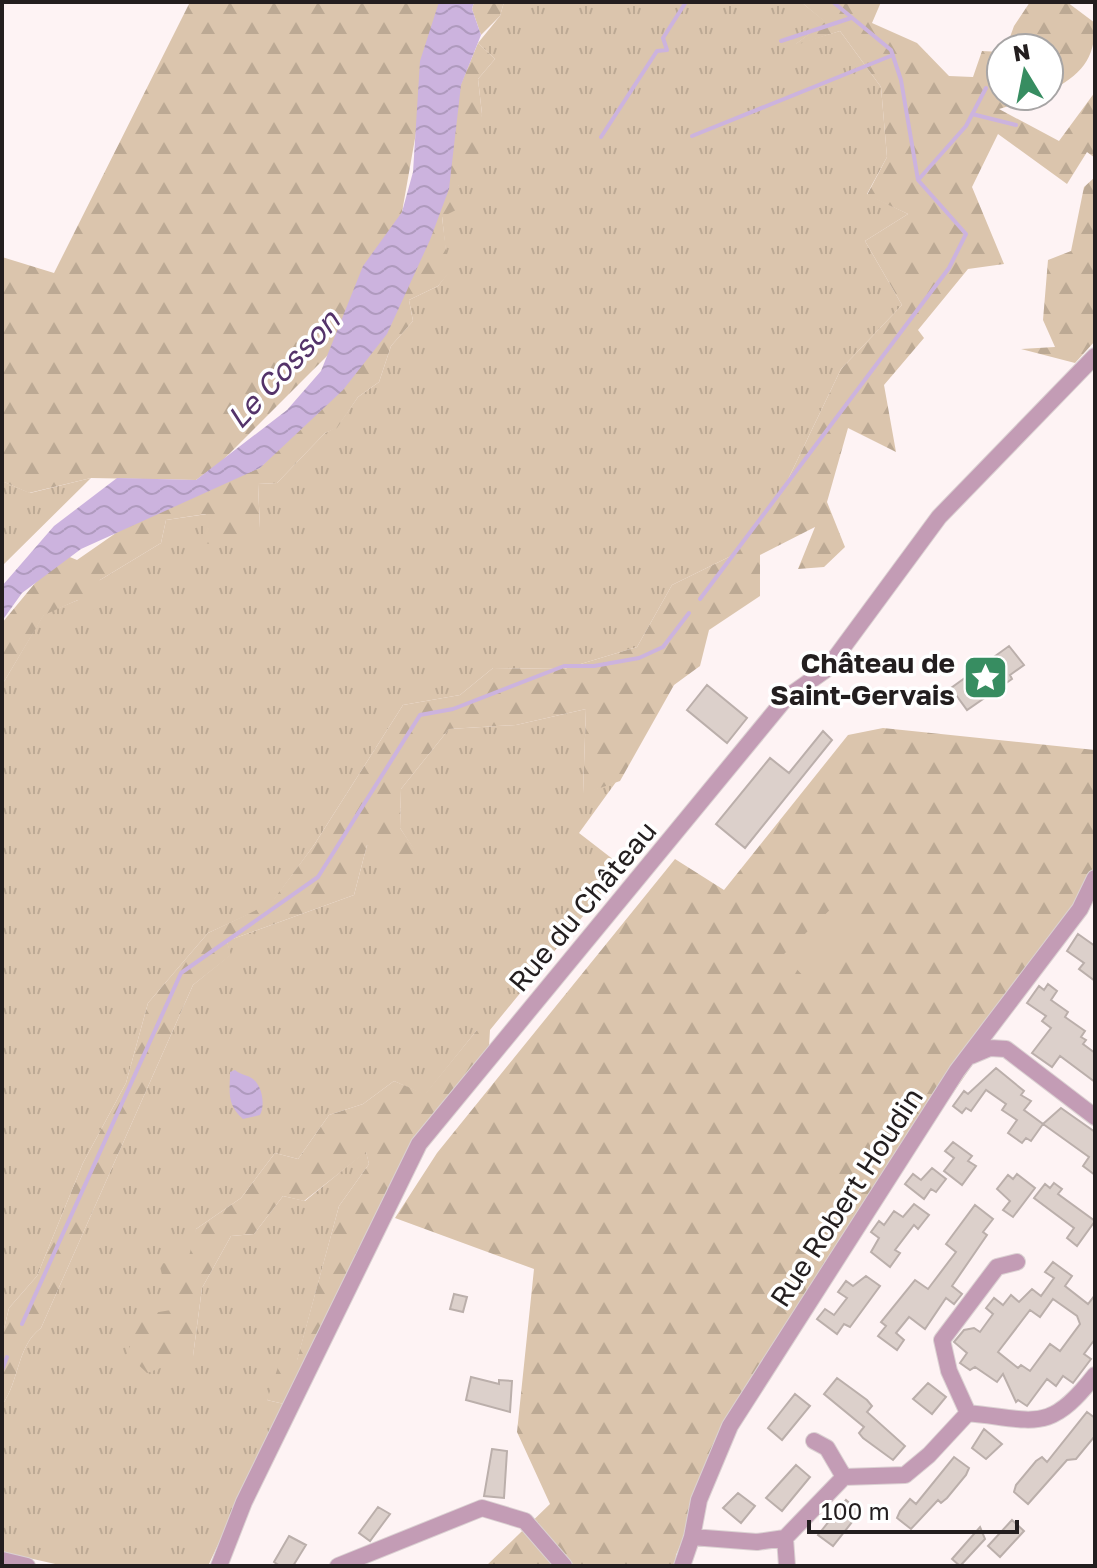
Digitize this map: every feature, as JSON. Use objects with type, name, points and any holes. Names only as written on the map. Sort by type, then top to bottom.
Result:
[{"type":"street","name":"Rue du Château","points":[[219,1566],[244,1502],[419,1144],[786,698],[827,669],[939,517],[1095,356]]},
{"type":"street","name":"Rue Robert Houdin","points":[[682,1566],[692,1537],[699,1500],[730,1426],[969,1057],[1093,889]]},
{"type":"street","points":[[1003,1009],[1002,1035],[1006,1049]]},
{"type":"street","points":[[969,1057],[990,1048],[1006,1049],[1095,1117]]},
{"type":"street","points":[[968,1413],[949,1371],[942,1340],[997,1267],[1017,1262]]},
{"type":"street","points":[[968,1413],[1027,1420],[1056,1416],[1095,1375]]},
{"type":"street","points":[[692,1537],[757,1542],[785,1538],[844,1477],[905,1475],[929,1455],[968,1413]]},
{"type":"street","points":[[814,1441],[827,1448],[844,1477]]},
{"type":"street","points":[[338,1566],[482,1508],[525,1521],[564,1566]]},
{"type":"street","points":[[785,1538],[787,1566]]},
{"type":"street","points":[[2,1560],[27,1566]]},
{"type":"green space","points":[[190,2],[444,2],[434,31],[402,212],[352,331],[221,462],[196,480],[91,478],[29,493],[2,481],[2,257],[54,273]]},
{"type":"green space","points":[[474,2],[504,2],[500,16],[481,35],[472,9]]},
{"type":"green space","points":[[504,2],[801,2],[826,22],[796,44],[840,31],[881,87],[887,157],[867,194],[908,214],[865,241],[902,305],[841,369],[781,494],[731,556],[672,585],[637,647],[564,669],[493,668],[460,695],[403,705],[314,845],[271,904],[208,933],[148,1003],[126,1083],[83,1163],[37,1276],[9,1308],[2,1337],[2,685],[44,614],[78,600],[100,580],[161,543],[166,520],[207,514],[260,528],[258,484],[277,483],[325,433],[337,427],[358,397],[379,382],[391,346],[413,321],[409,300],[438,286],[448,273],[442,216],[458,186],[482,114],[478,79],[495,59],[478,43],[500,16]]},
{"type":"green space","points":[[801,2],[881,2],[872,23],[917,43],[949,76],[973,77],[982,51],[985,51],[985,112],[1005,112],[1059,141],[1095,92],[1095,158],[1087,152],[1067,184],[998,134],[972,187],[1004,264],[968,269],[918,330],[924,338],[884,385],[896,452],[848,428],[827,502],[845,547],[824,567],[798,569],[815,527],[760,555],[760,596],[709,630],[700,666],[674,685],[620,781],[583,794],[586,709],[516,725],[449,729],[401,789],[400,828],[421,859],[406,872],[367,845],[354,895],[227,941],[231,955],[193,985],[41,1328],[22,1354],[2,1405],[2,1337],[9,1308],[37,1276],[83,1163],[126,1083],[148,1003],[208,933],[271,903],[314,845],[403,705],[460,695],[493,668],[564,669],[637,647],[672,585],[731,556],[781,494],[841,369],[902,305],[865,241],[908,214],[867,195],[887,157],[881,87],[840,31],[793,46],[825,22]]},
{"type":"green space","points":[[1030,2],[1067,2],[1095,23],[1089,57],[1078,72],[1065,82],[1065,32],[1012,32]]},
{"type":"green space","points":[[478,43],[495,59],[478,79],[482,114],[477,172],[458,186],[460,208],[442,217],[449,273],[438,286],[409,300],[413,321],[391,346],[379,382],[358,397],[337,428],[325,433],[277,483],[258,484],[260,528],[247,548],[202,543],[206,514],[166,520],[161,543],[100,580],[93,610],[78,600],[44,615],[2,685],[2,623],[60,553],[77,560],[139,517],[260,468],[335,386]]},
{"type":"green space","points":[[1095,177],[1095,341],[1075,363],[1021,349],[1055,347],[1043,320],[1048,260],[1071,251],[1084,187]]},
{"type":"green space","points":[[91,478],[2,566],[2,481],[30,493]]},
{"type":"green space","points":[[586,709],[583,793],[616,782],[579,833],[623,867],[490,1030],[477,1030],[425,1095],[394,1081],[363,1104],[329,1115],[298,1159],[275,1153],[241,1198],[196,1229],[193,1356],[202,1288],[231,1236],[254,1234],[283,1196],[305,1201],[366,1151],[369,1164],[339,1206],[297,1361],[267,1400],[284,1404],[208,1566],[64,1566],[2,1552],[2,1405],[22,1354],[41,1328],[193,985],[230,955],[227,941],[354,895],[367,845],[420,859],[400,828],[401,789],[449,729],[516,725]]},
{"type":"green space","points":[[883,728],[1095,750],[1095,887],[749,1389],[676,1555],[675,1566],[486,1566],[550,1504],[517,1432],[534,1269],[395,1218],[437,1153],[675,859],[724,890],[848,735]]},
{"type":"green space","points":[[837,903],[864,931],[810,983],[783,955]]},
{"type":"green space","points":[[477,1030],[490,1030],[489,1047],[407,1151],[284,1404],[267,1400],[278,1367],[297,1360],[339,1206],[369,1164],[366,1152],[304,1201],[283,1196],[254,1234],[231,1236],[202,1288],[193,1356],[147,1373],[127,1354],[141,1315],[171,1310],[159,1263],[187,1264],[196,1229],[241,1198],[275,1153],[298,1159],[329,1115],[363,1104],[394,1081],[425,1094]]},
{"type":"water","points":[[439,2],[474,2],[472,9],[481,35],[461,85],[449,189],[430,240],[387,334],[343,390],[260,468],[81,549],[22,593],[2,621],[2,586],[54,526],[117,478],[196,480],[287,410],[321,371],[363,266],[402,212],[413,172],[420,61]]},
{"type":"water","points":[[235,1070],[253,1079],[259,1087],[263,1102],[260,1115],[243,1119],[234,1108],[230,1097],[230,1072]]},
{"type":"building","points":[[1009,646],[1024,665],[1010,675],[1012,679],[967,710],[951,688]]},
{"type":"building","points":[[707,685],[747,718],[727,743],[687,710]]},
{"type":"building","points":[[823,731],[832,740],[745,848],[716,824],[770,758],[789,773]]},
{"type":"building","points":[[1078,934],[1095,946],[1095,981],[1079,969],[1084,963],[1067,951]]},
{"type":"building","points":[[1048,984],[1057,991],[1051,1000],[1068,1012],[1065,1017],[1085,1031],[1081,1037],[1086,1040],[1083,1044],[1095,1053],[1095,1082],[1060,1056],[1052,1067],[1032,1053],[1051,1028],[1042,1021],[1046,1016],[1027,1003],[1039,986],[1044,990]]},
{"type":"building","points":[[996,1068],[1024,1091],[1021,1095],[1031,1101],[1024,1110],[1043,1124],[1031,1141],[1026,1138],[1022,1143],[1008,1133],[1017,1120],[1002,1110],[1006,1104],[986,1090],[971,1111],[966,1108],[962,1113],[953,1106],[964,1091],[968,1094]]},
{"type":"building","points":[[1061,1108],[1095,1132],[1095,1175],[1083,1166],[1089,1157],[1043,1124]]},
{"type":"building","points":[[953,1142],[972,1156],[968,1161],[976,1166],[962,1185],[944,1171],[954,1158],[945,1151]]},
{"type":"building","points":[[932,1168],[946,1179],[936,1192],[931,1189],[924,1199],[905,1184],[913,1174],[921,1180]]},
{"type":"building","points":[[1017,1174],[1035,1188],[1013,1217],[1003,1210],[1010,1201],[997,1189],[1008,1175],[1013,1179]]},
{"type":"building","points":[[1054,1183],[1062,1189],[1058,1194],[1095,1221],[1077,1246],[1067,1238],[1074,1228],[1034,1198],[1045,1184],[1050,1188]]},
{"type":"building","points":[[914,1204],[929,1215],[918,1229],[914,1225],[895,1250],[900,1253],[890,1267],[871,1252],[879,1238],[871,1232],[879,1221],[884,1225],[894,1211],[903,1217]]},
{"type":"building","points":[[975,1205],[993,1219],[983,1232],[987,1235],[952,1286],[962,1294],[954,1304],[946,1298],[925,1329],[909,1317],[896,1333],[904,1340],[897,1350],[878,1336],[886,1326],[881,1322],[915,1280],[928,1289],[956,1252],[946,1244]]},
{"type":"building","points":[[1053,1262],[1072,1276],[1065,1286],[1088,1304],[1095,1295],[1095,1339],[1084,1354],[1091,1359],[1073,1383],[1063,1376],[1056,1386],[1047,1379],[1027,1406],[1018,1400],[1016,1402],[1003,1374],[997,1382],[975,1367],[970,1370],[960,1363],[967,1353],[954,1342],[964,1330],[974,1328],[980,1332],[993,1314],[986,1308],[994,1298],[1003,1305],[1011,1295],[1019,1302],[1032,1289],[1041,1296],[1054,1278],[1045,1272]],"holes":[[[1053,1299],[1077,1316],[1080,1324],[1060,1351],[1050,1344],[1030,1371],[1021,1365],[1018,1368],[998,1352],[1030,1310],[1040,1317]]]},
{"type":"building","points":[[866,1276],[880,1286],[850,1327],[844,1324],[837,1334],[817,1319],[825,1309],[834,1315],[847,1298],[838,1292],[846,1281],[853,1286]]},
{"type":"building","points":[[454,1294],[467,1297],[463,1312],[450,1309]]},
{"type":"building","points":[[471,1377],[499,1384],[499,1380],[512,1381],[510,1412],[466,1400]]},
{"type":"building","points":[[837,1378],[867,1400],[872,1406],[867,1412],[905,1446],[893,1460],[863,1438],[859,1433],[864,1427],[824,1394]]},
{"type":"building","points":[[928,1383],[946,1397],[932,1414],[913,1399]]},
{"type":"building","points":[[795,1394],[810,1406],[782,1440],[768,1428]]},
{"type":"building","points":[[1087,1412],[1095,1418],[1095,1436],[1076,1459],[1067,1460],[1028,1504],[1014,1492],[1016,1485],[1036,1461],[1042,1457],[1047,1462]]},
{"type":"building","points":[[984,1429],[1002,1444],[986,1459],[972,1448]]},
{"type":"building","points":[[492,1449],[507,1451],[504,1498],[484,1496]]},
{"type":"building","points":[[954,1457],[969,1468],[966,1475],[947,1498],[941,1503],[938,1500],[911,1529],[897,1518],[900,1511],[910,1499],[916,1504]]},
{"type":"building","points":[[796,1465],[810,1477],[782,1511],[766,1498]]},
{"type":"building","points":[[738,1493],[755,1506],[741,1523],[723,1508]]},
{"type":"building","points":[[846,1500],[860,1512],[833,1546],[818,1535]]},
{"type":"building","points":[[378,1507],[390,1514],[370,1541],[359,1533]]},
{"type":"building","points":[[1012,1520],[1024,1531],[1000,1557],[988,1546]]},
{"type":"building","points":[[980,1527],[985,1539],[960,1566],[952,1559]]},
{"type":"building","points":[[289,1536],[306,1545],[293,1566],[280,1566],[274,1562]]},
{"type":"waterway","points":[[601,137],[657,51],[667,50],[663,38],[686,2]]},
{"type":"waterway","points":[[700,599],[949,268],[966,234],[918,180],[901,80],[891,50],[833,2]]},
{"type":"waterway","points":[[781,41],[851,18]]},
{"type":"waterway","points":[[692,136],[893,55]]},
{"type":"waterway","points":[[919,179],[966,126],[985,90]]},
{"type":"waterway","points":[[972,114],[1016,125]]},
{"type":"waterway","points":[[22,1324],[181,973],[318,877],[420,715],[453,709],[564,666],[594,666],[639,658],[663,647],[689,613]]},
{"type":"waterway","points":[[2,1370],[7,1357]]},
{"type":"place","name":"Château de Saint-Gervais","points":[[986,678]]},
{"type":"water label","name":"Le Cosson","points":[[283,369]]}]
